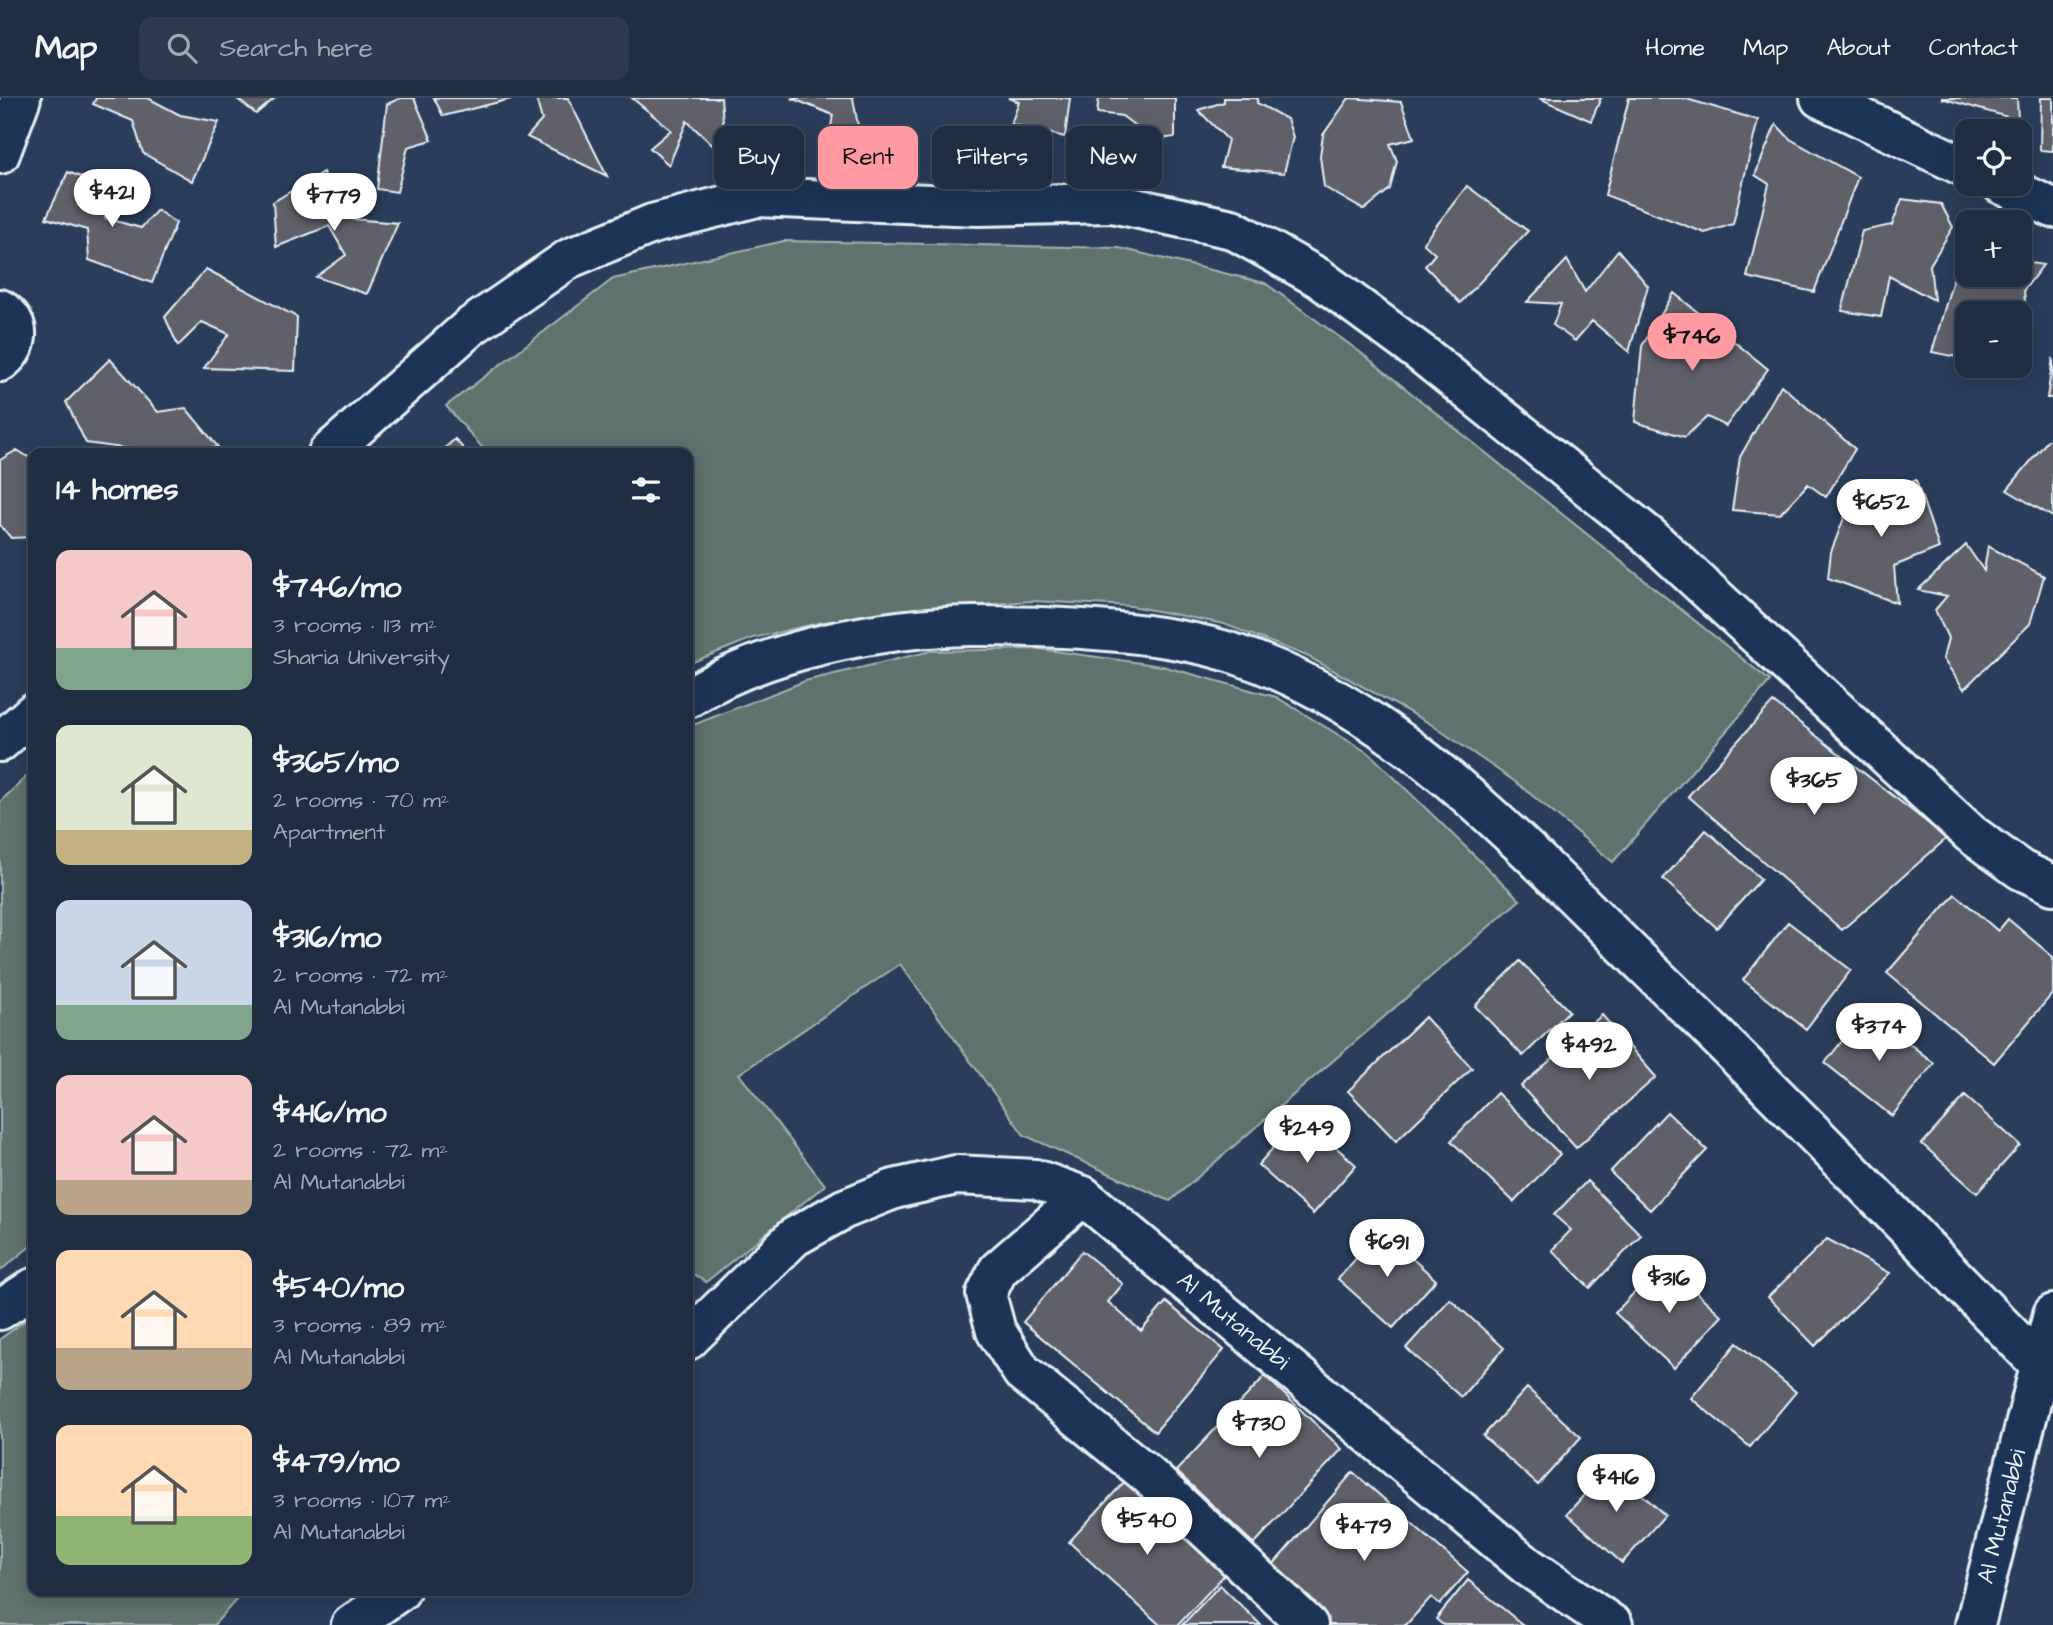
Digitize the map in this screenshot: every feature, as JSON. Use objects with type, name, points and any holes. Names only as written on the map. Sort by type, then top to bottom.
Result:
[{"type":"street","points":[[0,154],[22,98]]},
{"type":"street","points":[[1819,98],[1955,162]]},
{"type":"street","points":[[2027,196],[2053,208]]},
{"type":"street","points":[[334,448],[470,327],[570,258],[652,224],[757,197],[978,206],[1112,202],[1232,229],[1319,278],[1422,354],[1649,536],[1971,834],[2021,870],[2053,885]]},
{"type":"street","points":[[0,309],[15,325],[18,340],[11,354],[0,362]]},
{"type":"street","points":[[693,695],[709,684],[768,660],[843,642],[939,626],[1036,626],[1152,637],[1233,653],[1297,679],[1378,726],[1481,806],[1700,1020],[2047,1368]]},
{"type":"street","points":[[0,742],[28,717]]},
{"type":"street","points":[[693,1335],[794,1237],[844,1209],[894,1189],[956,1175],[1035,1179],[1083,1196],[998,1270],[986,1294],[996,1331],[1022,1372],[1148,1475],[1308,1625]]},
{"type":"street","name":"Al Mutanabbi","points":[[1083,1196],[1527,1566],[1614,1625]]},
{"type":"street","points":[[0,1310],[28,1291]]},
{"type":"street","name":"Al Mutanabbi","points":[[1975,1625],[2047,1368],[2053,1314]]},
{"type":"street","points":[[351,1625],[393,1596]]},
{"type":"green space","points":[[784,241],[1119,248],[1265,283],[1360,352],[1770,681],[1613,862],[1517,783],[1429,723],[1309,657],[1224,624],[1131,606],[1031,601],[913,610],[823,622],[753,638],[693,662],[693,448],[483,448],[446,406],[613,279]]},
{"type":"green space","points":[[1040,649],[1162,666],[1276,697],[1370,754],[1520,900],[1170,1201],[1024,1135],[900,964],[739,1074],[825,1185],[706,1282],[693,1274],[693,725],[805,681],[931,651]]},
{"type":"green space","points":[[28,775],[28,1248],[0,1271],[0,802]]},
{"type":"green space","points":[[28,1319],[28,1596],[240,1596],[214,1625],[0,1625],[0,1339]]},
{"type":"building","points":[[96,98],[148,98],[180,115],[219,122],[192,181],[143,153],[133,121],[93,104]]},
{"type":"building","points":[[236,98],[275,98],[256,114]]},
{"type":"building","points":[[401,98],[414,98],[432,140],[408,147],[397,192],[377,189],[387,104]]},
{"type":"building","points":[[434,98],[515,98],[443,116]]},
{"type":"building","points":[[536,98],[568,98],[607,176],[527,137],[542,120]]},
{"type":"building","points":[[632,98],[721,98],[723,126],[714,126],[714,147],[687,121],[669,165],[650,148],[671,130]]},
{"type":"building","points":[[791,98],[853,98],[858,126],[831,126],[833,115]]},
{"type":"building","points":[[1008,98],[1070,98],[1065,137],[1052,134],[1052,126],[1011,124],[1019,102]]},
{"type":"building","points":[[1099,98],[1175,98],[1175,137],[1162,139],[1162,126],[1135,126],[1122,116],[1097,113]]},
{"type":"building","points":[[1224,98],[1258,98],[1257,103],[1287,119],[1293,137],[1284,173],[1221,167],[1228,140],[1198,110],[1224,102]]},
{"type":"building","points":[[1349,98],[1401,102],[1414,138],[1390,144],[1397,161],[1390,189],[1364,210],[1324,187],[1320,156],[1323,135]]},
{"type":"building","points":[[1539,98],[1601,98],[1591,121]]},
{"type":"building","points":[[1629,98],[1683,98],[1758,120],[1733,224],[1705,233],[1605,195]]},
{"type":"building","points":[[1941,98],[2017,98],[2018,119]]},
{"type":"building","points":[[2041,98],[2053,98],[2053,151],[2040,150]]},
{"type":"building","points":[[1776,124],[1790,139],[1858,177],[1814,292],[1747,277],[1769,184],[1755,175]]},
{"type":"building","points":[[68,172],[112,189],[105,218],[141,228],[157,210],[176,223],[152,283],[89,260],[87,230],[46,218]]},
{"type":"building","points":[[323,172],[333,198],[352,219],[398,223],[367,294],[316,277],[346,255],[329,226],[276,247],[273,202]]},
{"type":"building","points":[[1467,186],[1528,231],[1460,303],[1425,266],[1435,254],[1423,243]]},
{"type":"building","points":[[1902,199],[1941,204],[1953,227],[1930,265],[1934,300],[1889,276],[1881,317],[1842,311],[1862,231],[1892,225]]},
{"type":"building","points":[[1618,250],[1648,286],[1629,352],[1592,321],[1575,341],[1553,325],[1561,304],[1527,302],[1567,260],[1585,292]]},
{"type":"building","points":[[2032,263],[2043,265],[2032,279]]},
{"type":"building","points":[[206,269],[297,317],[295,371],[204,368],[229,334],[202,322],[178,346],[165,317]]},
{"type":"building","points":[[1954,276],[1955,287],[2026,287],[2025,301],[1955,301],[1955,357],[1932,352]]},
{"type":"building","points":[[1674,293],[1768,369],[1726,426],[1707,417],[1685,437],[1635,422],[1642,346]]},
{"type":"building","points":[[2053,358],[2053,398],[2047,398]]},
{"type":"building","points":[[110,359],[158,412],[186,408],[218,447],[122,448],[86,443],[66,402]]},
{"type":"building","points":[[1781,385],[1855,449],[1826,497],[1808,484],[1780,514],[1732,510],[1740,457]]},
{"type":"building","points":[[455,439],[463,448],[445,448]]},
{"type":"building","points":[[2048,440],[2053,440],[2053,517],[2007,490]]},
{"type":"building","points":[[17,450],[28,457],[28,537],[11,538],[0,525],[0,460]]},
{"type":"building","points":[[1916,480],[1939,548],[1894,566],[1897,603],[1828,578],[1831,552],[1851,500]]},
{"type":"building","points":[[1966,545],[1984,571],[1988,546],[2044,576],[2030,624],[1964,689],[1943,659],[1948,638],[1935,610],[1947,596],[1918,590]]},
{"type":"building","points":[[1773,702],[1947,838],[1842,930],[1688,796]]},
{"type":"building","points":[[1706,830],[1761,879],[1717,928],[1663,879]]},
{"type":"building","points":[[1955,894],[1998,931],[2008,919],[2053,957],[2053,993],[1994,1063],[1887,973]]},
{"type":"building","points":[[1788,922],[1851,970],[1806,1029],[1743,980]]},
{"type":"building","points":[[1520,961],[1569,1011],[1523,1056],[1475,1006]]},
{"type":"building","points":[[1866,1010],[1934,1063],[1892,1116],[1825,1063]]},
{"type":"building","points":[[1602,1015],[1656,1077],[1576,1148],[1521,1086]]},
{"type":"building","points":[[1425,1017],[1472,1068],[1396,1141],[1348,1091]]},
{"type":"building","points":[[1497,1093],[1560,1154],[1514,1202],[1451,1141]]},
{"type":"building","points":[[1965,1096],[2020,1145],[1977,1193],[1922,1144]]},
{"type":"building","points":[[1667,1112],[1707,1150],[1650,1210],[1610,1172]]},
{"type":"building","points":[[1301,1116],[1356,1165],[1313,1214],[1258,1165]]},
{"type":"building","points":[[1587,1181],[1641,1235],[1590,1288],[1552,1250],[1571,1230],[1554,1215]]},
{"type":"building","points":[[1381,1230],[1436,1280],[1393,1328],[1338,1279]]},
{"type":"building","points":[[1827,1239],[1890,1273],[1815,1346],[1768,1297]]},
{"type":"building","points":[[1082,1251],[1123,1284],[1108,1302],[1141,1331],[1166,1302],[1224,1350],[1155,1432],[1023,1322]]},
{"type":"building","points":[[1663,1262],[1722,1316],[1674,1368],[1615,1313]]},
{"type":"building","points":[[1450,1299],[1504,1348],[1461,1397],[1406,1348]]},
{"type":"building","points":[[1737,1343],[1796,1392],[1750,1447],[1691,1398]]},
{"type":"building","points":[[1265,1376],[1342,1449],[1254,1544],[1176,1471]]},
{"type":"building","points":[[1527,1388],[1581,1437],[1538,1485],[1483,1436]]},
{"type":"building","points":[[1610,1466],[1665,1515],[1622,1563],[1567,1514]]},
{"type":"building","points":[[1353,1472],[1468,1572],[1440,1604],[1431,1597],[1406,1625],[1326,1625],[1266,1573]]},
{"type":"building","points":[[1125,1481],[1226,1573],[1178,1625],[1160,1625],[1069,1542]]},
{"type":"building","points":[[1468,1580],[1523,1625],[1443,1625],[1436,1619]]},
{"type":"building","points":[[1220,1585],[1261,1625],[1182,1625]]}]
